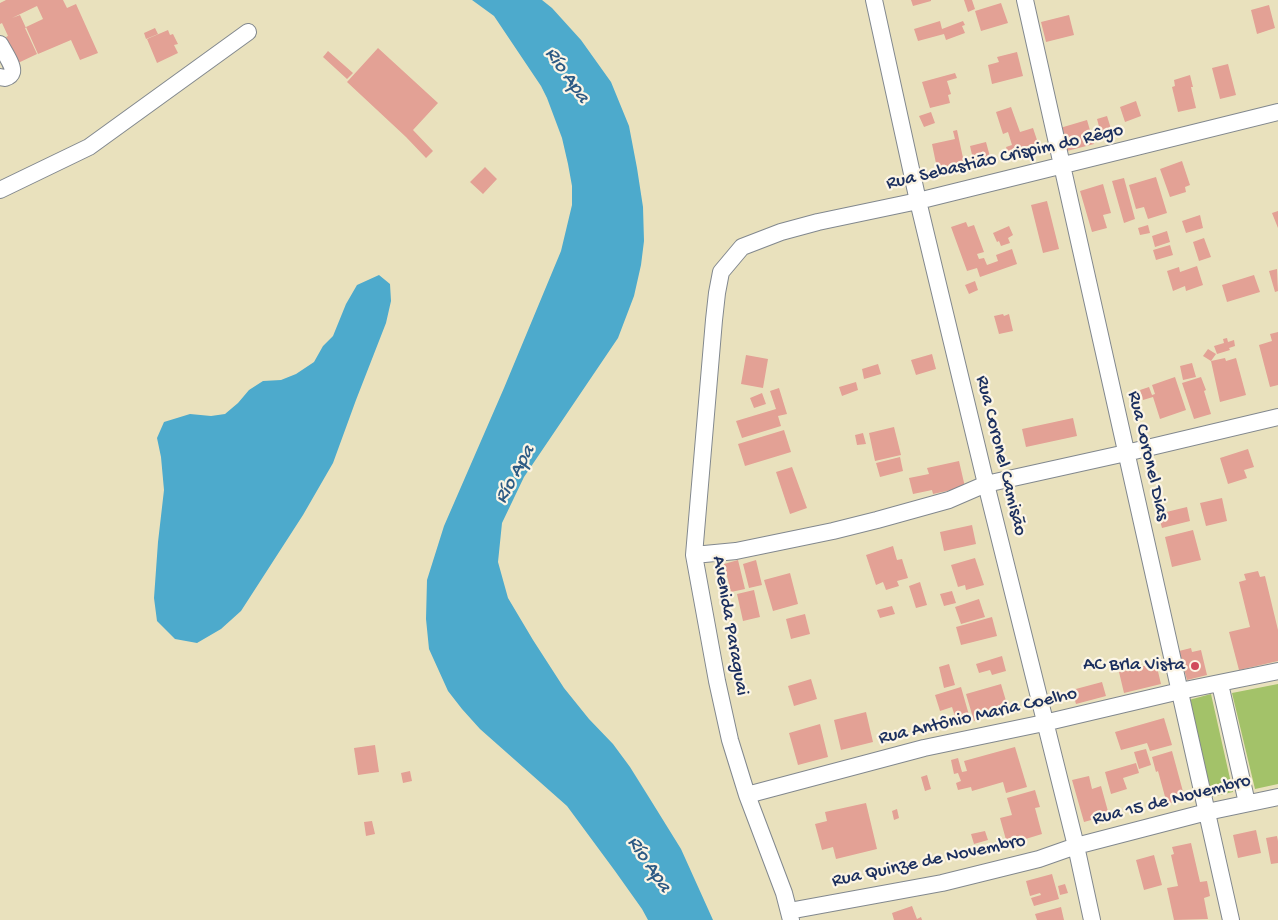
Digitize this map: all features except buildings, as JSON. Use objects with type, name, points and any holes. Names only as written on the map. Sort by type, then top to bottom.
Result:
[{"type":"street","name":"Rua Coronel Camisão","points":[[874,0],[918,201],[1044,723],[1076,846],[1092,920]]},
{"type":"street","name":"Rua Coronel Dias","points":[[1025,0],[1231,920]]},
{"type":"street","points":[[0,190],[89,147],[248,32]]},
{"type":"street","points":[[0,44],[12,67],[12,72],[6,78],[0,76]]},
{"type":"street","name":"Rua Sebastião Crispim do Rêgo","points":[[742,247],[781,232],[818,222],[918,201],[1278,112]]},
{"type":"street","name":"Avenida Paraguai","points":[[742,247],[721,272],[717,293],[694,555],[716,681],[730,740],[746,795],[784,893],[790,916]]},
{"type":"street","points":[[694,555],[746,549],[868,523],[949,500],[986,484],[1278,417]]},
{"type":"street","name":"Rua Antônio Maria Coelho","points":[[746,795],[924,748],[1278,671]]},
{"type":"street","points":[[1220,684],[1247,802]]},
{"type":"street","name":"Rua 15 de Novembro","points":[[1076,846],[1247,802],[1278,797]]},
{"type":"street","name":"Rua Quinze de Novembro","points":[[790,916],[942,883],[1030,861],[1076,846]]},
{"type":"green space","points":[[1278,684],[1278,784],[1255,789],[1232,693]]},
{"type":"green space","points":[[1211,694],[1233,792],[1211,797],[1189,700]]},
{"type":"water","name":"Río Apa","points":[[472,0],[542,0],[552,8],[581,40],[611,82],[629,126],[643,207],[644,241],[634,296],[618,338],[524,477],[502,523],[498,562],[508,598],[533,640],[564,688],[589,719],[613,744],[630,767],[681,849],[713,920],[648,920],[567,806],[480,729],[462,709],[448,691],[429,649],[426,619],[427,580],[444,526],[561,251],[572,205],[572,186],[562,138],[547,98],[494,16]]},
{"type":"water","points":[[379,275],[390,284],[391,301],[386,323],[333,463],[303,515],[241,611],[221,629],[197,643],[175,639],[157,621],[154,598],[164,490],[157,438],[164,422],[190,414],[211,416],[225,414],[249,390],[263,381],[281,380],[296,374],[314,362],[323,346],[333,336],[346,304],[357,285]]},
{"type":"place","name":"AC Brla Vista","points":[[1195,666]]}]
